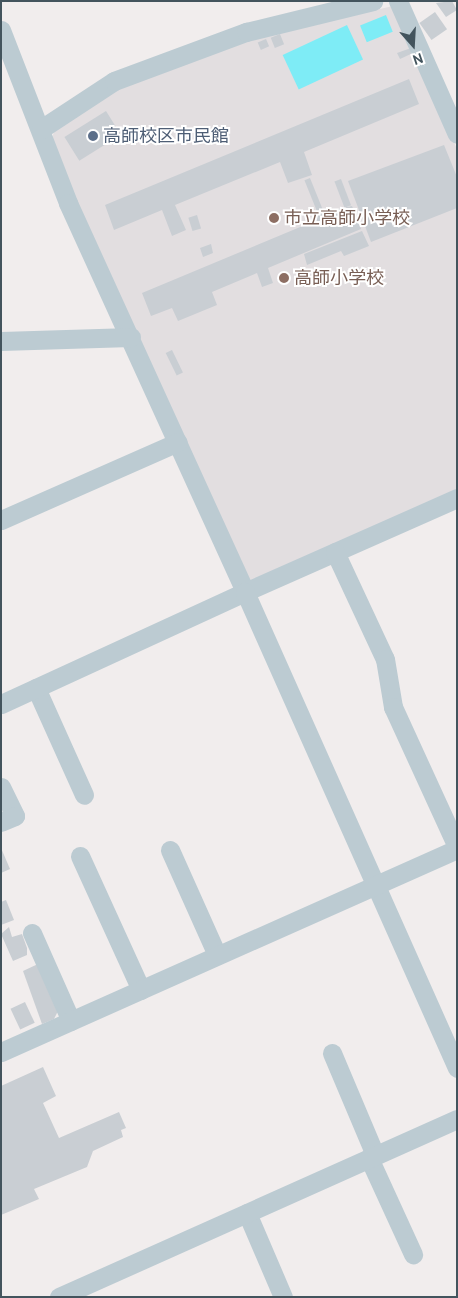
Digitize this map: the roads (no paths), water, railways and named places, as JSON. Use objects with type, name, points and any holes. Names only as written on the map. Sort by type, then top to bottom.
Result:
[{"type":"street","points":[[41,129],[114,80],[246,32],[373,1]]},
{"type":"street","points":[[398,1],[457,134]]},
{"type":"street","points":[[1,30],[41,129],[68,203],[131,337],[457,1068]]},
{"type":"street","points":[[1,341],[131,337]]},
{"type":"street","points":[[1,520],[178,442]]},
{"type":"street","points":[[1,704],[245,592],[457,498]]},
{"type":"street","points":[[1,1052],[457,848],[393,708],[385,659],[335,552]]},
{"type":"street","points":[[36,688],[84,795]]},
{"type":"street","points":[[1,786],[15,816],[1,822]]},
{"type":"street","points":[[170,850],[217,955]]},
{"type":"street","points":[[80,856],[141,990]]},
{"type":"street","points":[[32,933],[71,1020]]},
{"type":"street","points":[[332,1053],[372,1157],[413,1254]]},
{"type":"street","points":[[59,1297],[457,1119]]},
{"type":"street","points":[[247,1213],[284,1297]]},
{"type":"water","points":[[386,15],[393,32],[367,42],[360,25]]},
{"type":"water","points":[[347,25],[363,59],[299,89],[283,55]]},
{"type":"place","name":"高師校区市民館","points":[[93,136]]},
{"type":"place","name":"市立高師小学校","points":[[274,218]]},
{"type":"place","name":"高師小学校","points":[[284,278]]}]
